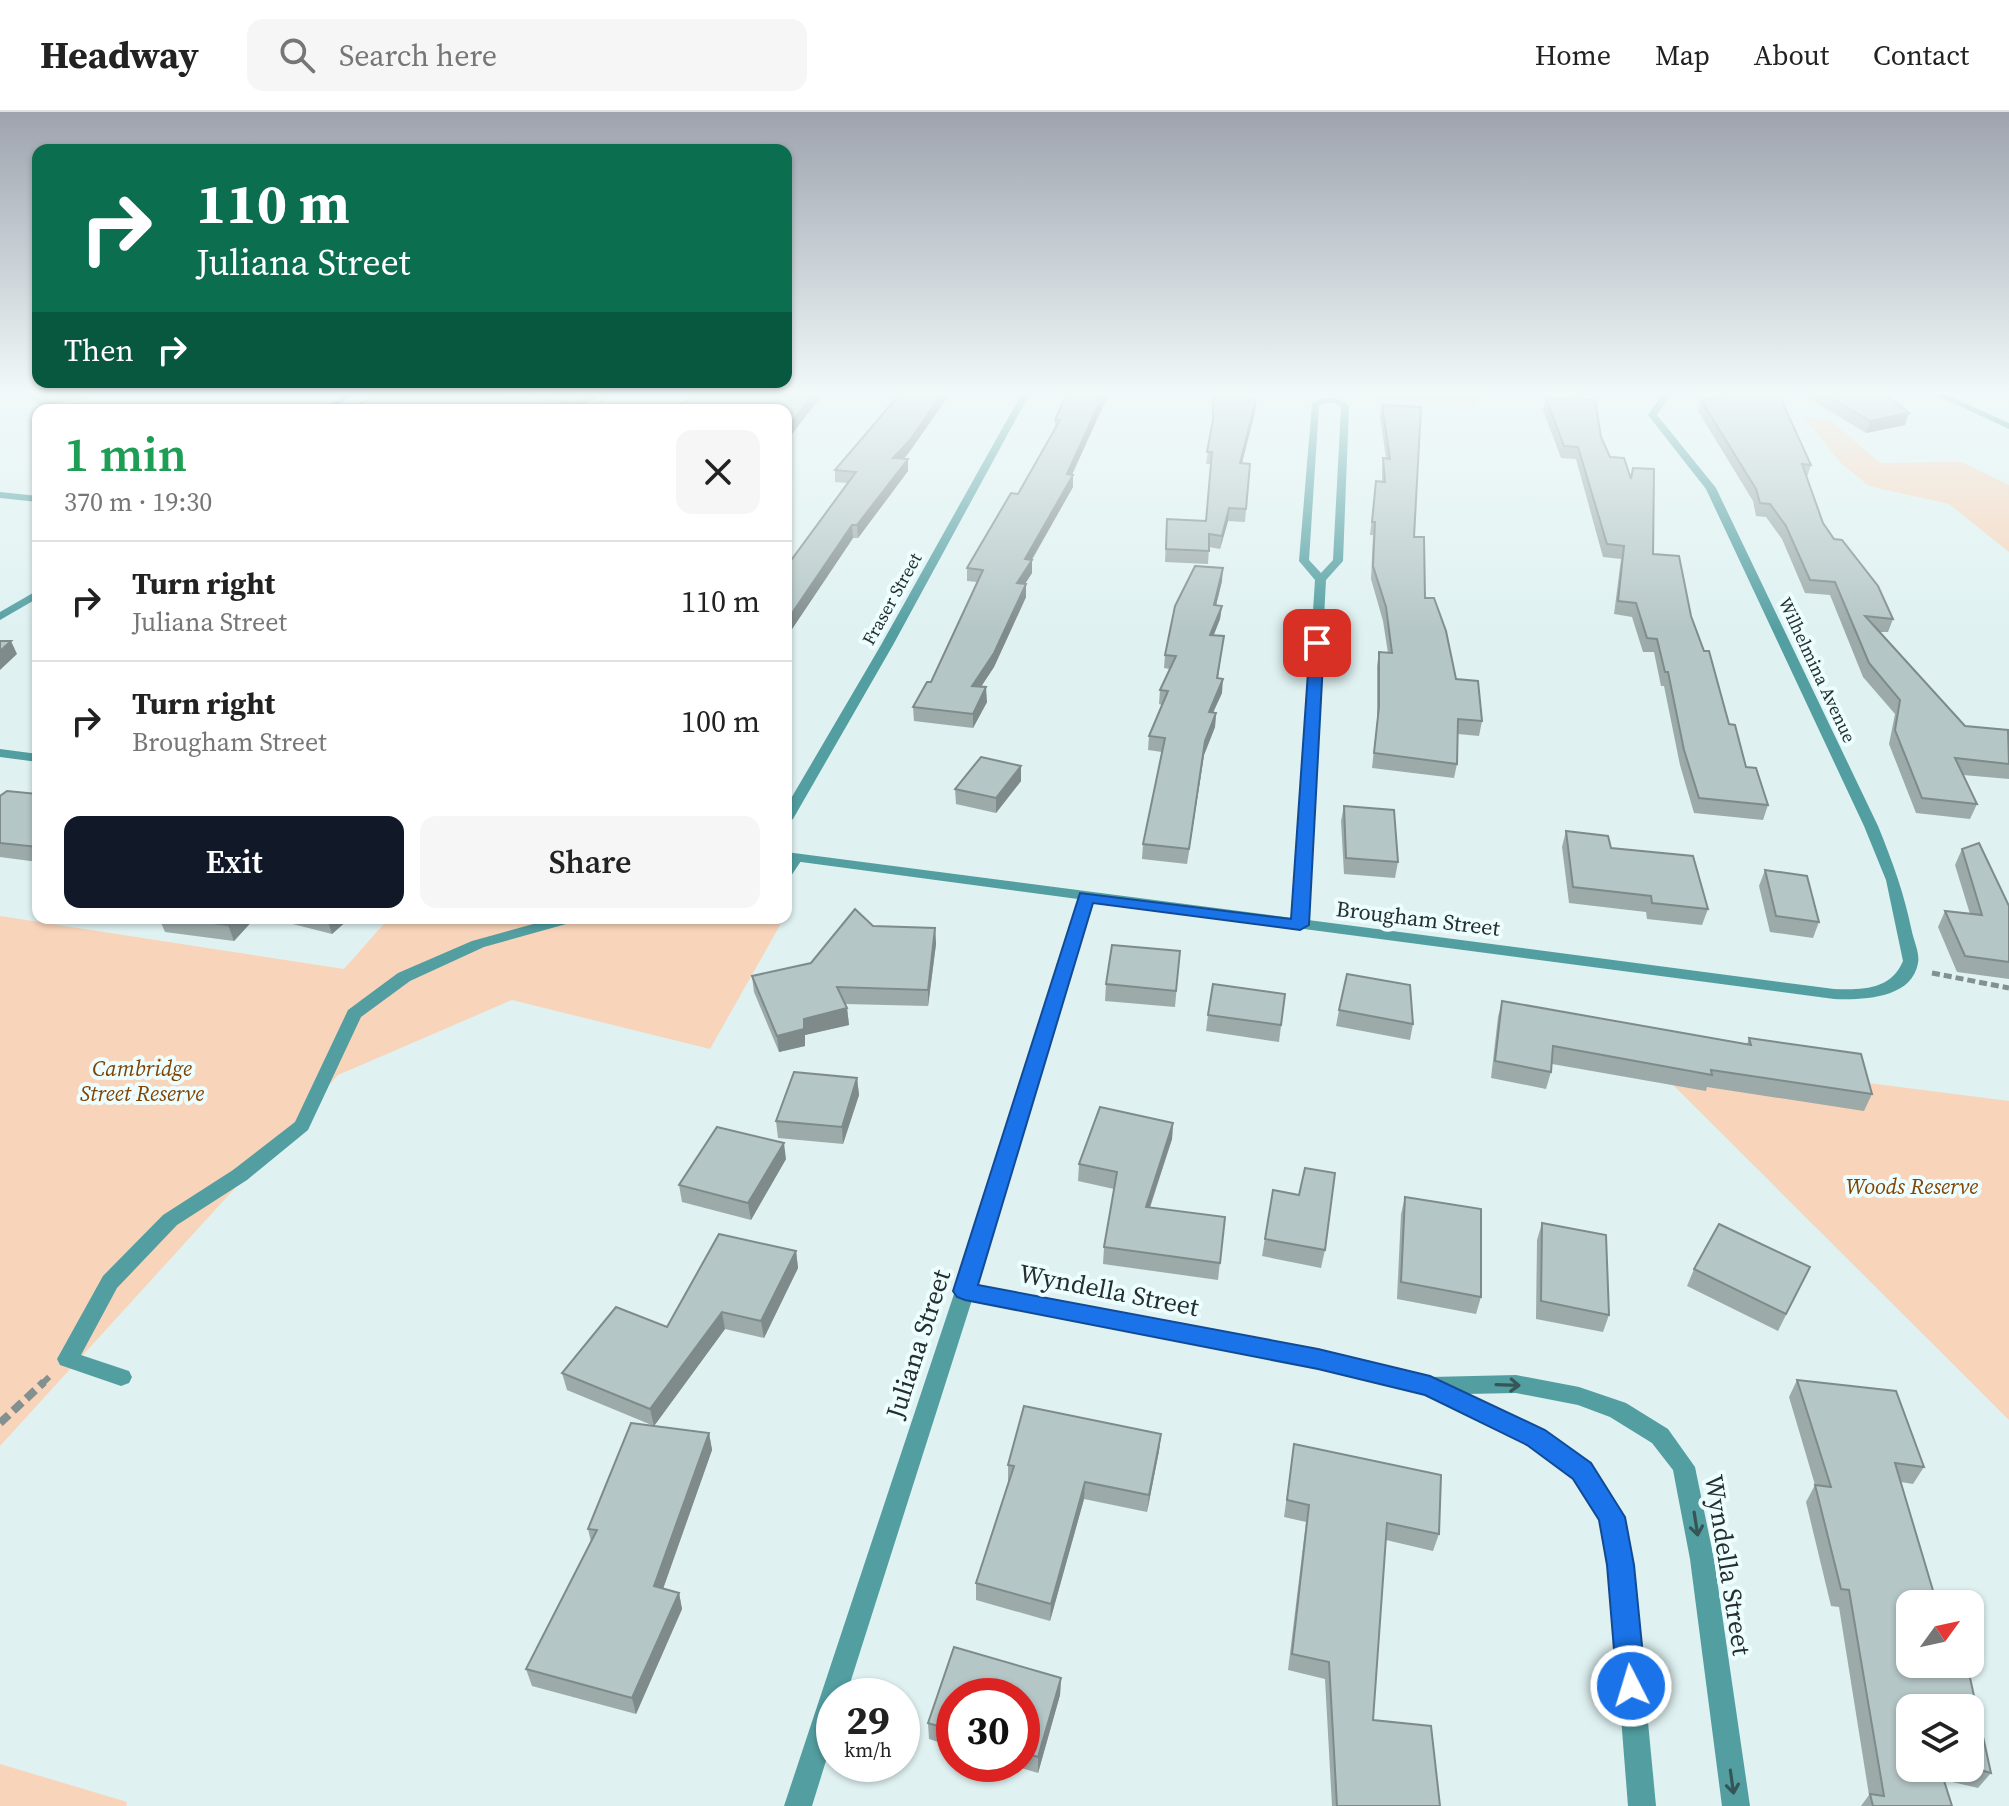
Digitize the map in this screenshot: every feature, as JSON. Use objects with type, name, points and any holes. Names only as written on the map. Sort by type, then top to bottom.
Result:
[{"type":"street","name":"Fraser Street","points":[[792,809],[981,474]]},
{"type":"street","points":[[1310,474],[1304,561],[1321,579]]},
{"type":"street","points":[[1300,925],[1321,579],[1338,561],[1342,474]]},
{"type":"street","name":"Wilhelmina Avenue","points":[[1700,474],[1711,488],[1871,826],[1893,880],[1904,921],[1910,948],[1904,974]]},
{"type":"street","points":[[0,495],[32,498]]},
{"type":"street","points":[[0,617],[32,597]]},
{"type":"street","points":[[0,753],[32,757]]},
{"type":"street","name":"Brougham Street","points":[[792,857],[1834,994],[1875,992],[1904,974]]},
{"type":"street","name":"Juliana Street","points":[[798,1806],[965,1291],[1086,897]]},
{"type":"street","points":[[121,1377],[68,1359],[110,1282],[170,1220],[240,1175],[302,1126],[354,1014],[404,977],[478,944],[550,924]]},
{"type":"street","name":"Wyndella Street","points":[[965,1291],[1303,1356],[1430,1386],[1536,1437],[1582,1471],[1611,1517],[1621,1565],[1642,1806]]},
{"type":"street","name":"Wyndella Street","points":[[1430,1386],[1516,1384],[1579,1396],[1618,1410],[1660,1436],[1684,1467],[1702,1559],[1736,1806]]},
{"type":"path","points":[[1904,974],[2009,988]]},
{"type":"path","points":[[0,1423],[68,1359]]},
{"type":"green space","points":[[1854,474],[1986,474],[2009,485],[2009,552],[1949,504],[1869,486]]},
{"type":"green space","name":"Cambridge Street Reserve","points":[[0,916],[32,921],[32,924],[52,924],[344,969],[384,924],[781,924],[710,1049],[512,1000],[338,1075],[0,1446]]},
{"type":"green space","name":"Woods Reserve","points":[[1642,1054],[2009,1101],[2009,1420]]},
{"type":"green space","points":[[0,1764],[127,1802],[126,1806],[0,1806]]},
{"type":"building","points":[[854,474],[896,474],[857,525],[852,525],[792,613],[792,559]]},
{"type":"building","points":[[1029,474],[1073,475],[1025,559],[1032,560],[1017,583],[1026,584],[994,653],[972,686],[986,687],[973,714],[913,707],[927,682],[931,682],[983,570],[967,568],[1011,493],[1018,494]]},
{"type":"building","points":[[1210,474],[1249,474],[1246,509],[1229,508],[1222,536],[1209,534],[1209,551],[1166,549],[1167,519],[1206,521]]},
{"type":"building","points":[[1384,474],[1417,474],[1414,537],[1424,537],[1425,598],[1434,598],[1446,631],[1456,679],[1478,681],[1482,721],[1458,719],[1457,764],[1374,753],[1379,707],[1379,652],[1392,653],[1386,607],[1373,566],[1375,522],[1372,522],[1376,481],[1385,482]]},
{"type":"building","points":[[1586,474],[1629,474],[1631,479],[1632,474],[1654,474],[1653,554],[1679,556],[1691,616],[1704,651],[1709,651],[1729,724],[1735,725],[1746,767],[1756,768],[1768,805],[1699,798],[1657,639],[1647,638],[1636,603],[1618,601],[1624,546],[1607,544]]},
{"type":"building","points":[[1747,474],[1806,474],[1823,523],[1834,539],[1842,540],[1878,586],[1893,619],[1865,616],[1965,726],[2008,730],[2009,764],[1955,758],[1977,804],[1922,798],[1895,730],[1900,700],[1869,663],[1835,582],[1810,580],[1786,526],[1770,504],[1760,503]]},
{"type":"building","points":[[1195,566],[1223,568],[1214,605],[1222,606],[1210,635],[1224,636],[1217,678],[1223,679],[1209,712],[1216,713],[1205,741],[1189,849],[1143,844],[1165,738],[1149,736],[1168,691],[1160,690],[1176,656],[1165,655],[1175,606]]},
{"type":"building","points":[[0,641],[11,641],[0,651]]},
{"type":"building","points":[[981,757],[1021,766],[996,798],[955,789]]},
{"type":"building","points":[[7,791],[32,793],[32,846],[0,843],[0,796]]},
{"type":"building","points":[[1344,806],[1394,810],[1398,862],[1346,858]]},
{"type":"building","points":[[1566,831],[1608,836],[1611,848],[1693,856],[1708,909],[1652,903],[1651,896],[1573,887]]},
{"type":"building","points":[[1979,843],[2009,906],[2009,962],[1965,956],[1945,911],[1982,915],[1962,849]]},
{"type":"building","points":[[1765,870],[1807,876],[1819,922],[1776,916]]},
{"type":"building","points":[[855,909],[873,926],[935,928],[928,990],[837,987],[847,1008],[804,1019],[804,1029],[777,1036],[752,976],[811,963]]},
{"type":"building","points":[[1112,945],[1180,951],[1176,991],[1106,984]]},
{"type":"building","points":[[1347,974],[1410,985],[1413,1024],[1339,1010]]},
{"type":"building","points":[[1213,984],[1285,994],[1281,1025],[1208,1015]]},
{"type":"building","points":[[1502,1001],[1751,1045],[1749,1038],[1861,1054],[1872,1094],[1711,1070],[1712,1075],[1553,1046],[1551,1072],[1495,1061]]},
{"type":"building","points":[[794,1072],[857,1078],[842,1127],[776,1121]]},
{"type":"building","points":[[1100,1107],[1173,1123],[1146,1207],[1225,1217],[1220,1263],[1104,1247],[1117,1172],[1079,1164]]},
{"type":"building","points":[[717,1127],[784,1143],[748,1203],[679,1185]]},
{"type":"building","points":[[1305,1168],[1335,1173],[1325,1250],[1265,1239],[1273,1190],[1299,1195]]},
{"type":"building","points":[[1405,1197],[1481,1209],[1481,1297],[1401,1282]]},
{"type":"building","points":[[1542,1223],[1606,1235],[1609,1315],[1541,1301]]},
{"type":"building","points":[[1719,1224],[1810,1267],[1786,1314],[1694,1269]]},
{"type":"building","points":[[719,1234],[796,1251],[761,1321],[722,1312],[650,1409],[562,1373],[616,1307],[667,1327]]},
{"type":"building","points":[[1797,1380],[1896,1391],[1924,1467],[1895,1463],[1933,1590],[1896,1590],[1896,1678],[1970,1678],[1974,1694],[1896,1694],[1896,1782],[1944,1782],[1952,1806],[1873,1806],[1870,1794],[1884,1796],[1849,1590],[1841,1589],[1815,1485],[1831,1487]]},
{"type":"building","points":[[1024,1406],[1161,1434],[1149,1495],[1085,1482],[1051,1604],[976,1583],[1014,1466],[1008,1465]]},
{"type":"building","points":[[631,1423],[709,1433],[654,1586],[679,1593],[632,1698],[526,1669],[597,1530],[588,1529]]},
{"type":"building","points":[[1294,1444],[1441,1475],[1439,1534],[1387,1523],[1373,1720],[1431,1726],[1440,1806],[1337,1806],[1329,1662],[1292,1654],[1309,1505],[1287,1500]]},
{"type":"building","points":[[954,1647],[1061,1678],[1040,1750],[1040,1678],[943,1678]]},
{"type":"building","points":[[936,1700],[936,1725],[928,1723]]},
{"type":"building","points":[[1984,1741],[1991,1773],[1984,1771]]},
{"type":"route","points":[[1317,643],[1300,925],[1086,897],[965,1291],[1318,1359],[1430,1386],[1536,1437],[1582,1471],[1611,1517],[1621,1565],[1631,1686]]}]
